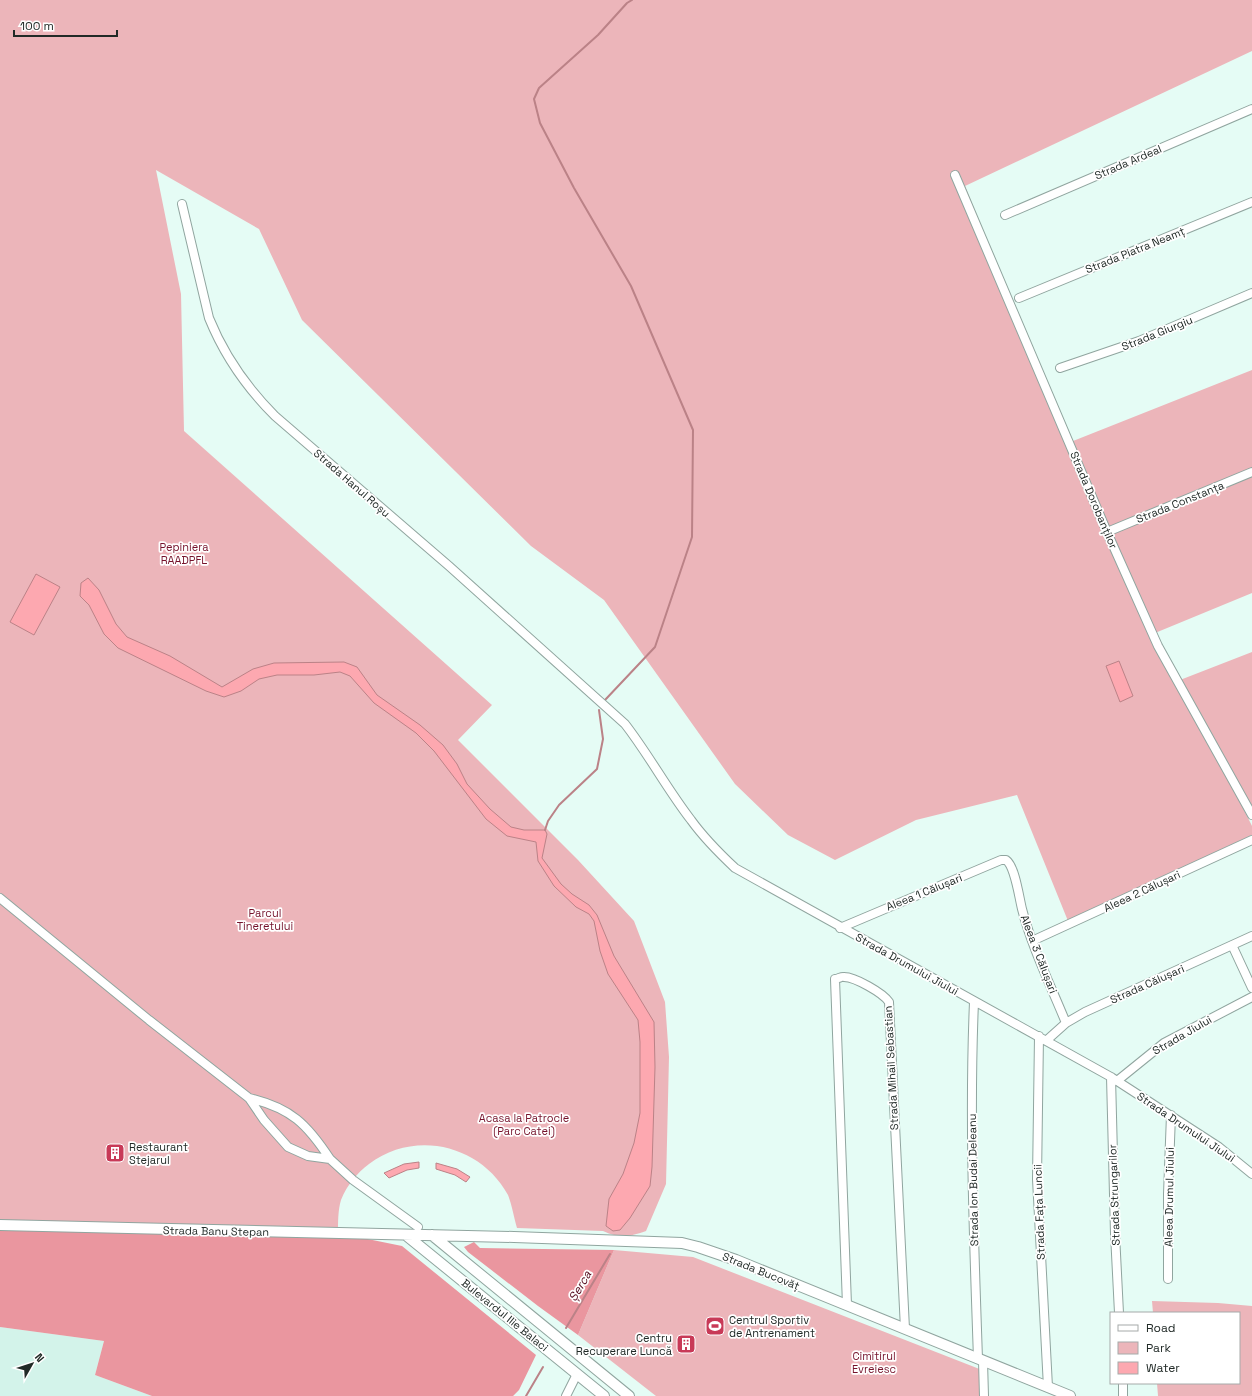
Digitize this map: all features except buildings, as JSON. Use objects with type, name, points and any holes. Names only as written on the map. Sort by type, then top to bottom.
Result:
[{"type":"main road","name":"Strada Banu Stepan","points":[[0,1225],[432,1236]]},
{"type":"main road","name":"Bulevardul Ilie Balaci","points":[[406,1235],[604,1396]]},
{"type":"main road","name":"Strada Bucovăț","points":[[432,1236],[682,1243],[715,1252],[1070,1396]]},
{"type":"main road","name":"Bulevardul Ilie Balaci","points":[[432,1236],[629,1396]]},
{"type":"street","name":"Strada Ardeal","points":[[1005,215],[1252,109]]},
{"type":"street","name":"Strada Dorobanților","points":[[955,175],[1107,532],[1158,646],[1252,815]]},
{"type":"street","name":"Strada Piatra Neamț","points":[[1019,298],[1252,202]]},
{"type":"street","name":"Strada Hanul Roșu","points":[[182,204],[209,318],[215,333],[255,396],[275,416],[449,566],[606,708]]},
{"type":"street","name":"Strada Giurgiu","points":[[1060,368],[1139,341],[1252,292]]},
{"type":"street","name":"Strada Constanța","points":[[1107,532],[1252,472]]},
{"type":"street","name":"Strada Drumului Jiului","points":[[606,708],[629,729],[642,745],[690,819],[704,837],[734,868],[974,1002],[1047,1040],[1114,1079],[1219,1147],[1252,1174]]},
{"type":"street","name":"Aleea 2 Călușari","points":[[1032,942],[1252,840]]},
{"type":"street","name":"Aleea 1 Călușari","points":[[840,928],[1001,860],[1008,861]]},
{"type":"street","name":"Aleea 3 Călușari","points":[[1008,861],[1012,866],[1032,942],[1066,1023]]},
{"type":"street","points":[[0,898],[149,1020],[249,1098],[264,1120],[288,1147],[308,1156],[330,1159]]},
{"type":"street","name":"Strada Călușari","points":[[1047,1040],[1066,1023],[1085,1012],[1252,936]]},
{"type":"street","points":[[1232,945],[1252,988]]},
{"type":"street","name":"Strada Mihail Sebastian","points":[[847,1305],[835,979],[844,977],[873,988],[885,996],[889,1002],[905,1329]]},
{"type":"street","name":"Strada Jiului","points":[[1114,1079],[1164,1043],[1252,997]]},
{"type":"street","name":"Strada Ion Budai Deleanu","points":[[974,1002],[971,1072],[971,1157],[980,1360],[984,1396]]},
{"type":"street","name":"Strada Fața Luncii","points":[[1039,1036],[1037,1179],[1048,1387]]},
{"type":"street","name":"Strada Strungarilor","points":[[1114,1079],[1115,1234],[1119,1312]]},
{"type":"street","points":[[249,1098],[275,1106],[302,1122],[315,1136],[330,1159],[353,1180],[418,1227]]},
{"type":"street","name":"Aleea Drumul Jiului","points":[[1168,1279],[1168,1194],[1171,1115]]},
{"type":"street","points":[[566,1396],[576,1374]]},
{"type":"street","points":[[1123,1384],[1123,1396]]},
{"type":"shaded area","points":[[0,1226],[338,1233],[402,1246],[536,1355],[519,1390],[513,1396],[152,1396],[95,1375],[104,1341],[0,1327]]},
{"type":"shaded area","points":[[474,1242],[480,1248],[614,1250],[578,1335],[468,1252],[464,1247]]},
{"type":"shaded area","points":[[0,1327],[104,1341],[95,1375],[152,1396],[0,1396]]},
{"type":"green space","points":[[0,0],[1252,0],[1252,51],[965,186],[1068,443],[1252,370],[1252,593],[1155,633],[1180,680],[1252,652],[1252,810],[1185,691],[1252,826],[1252,835],[1068,921],[1017,795],[916,820],[835,860],[788,835],[735,784],[604,600],[531,546],[302,320],[259,229],[156,170],[181,294],[184,431],[492,705],[458,740],[578,860],[634,921],[665,1002],[669,1057],[666,1184],[646,1231],[640,1233],[629,1236],[620,1236],[603,1231],[517,1228],[508,1195],[496,1178],[481,1164],[464,1154],[446,1148],[426,1145],[406,1147],[387,1153],[360,1171],[349,1184],[341,1200],[338,1233],[0,1226]]},
{"type":"green space","name":"Centrul Sportiv de Antrenament","points":[[614,1250],[693,1257],[982,1370],[983,1396],[656,1396],[578,1335]]},
{"type":"green space","points":[[1152,1301],[1218,1303],[1252,1306],[1252,1396],[1158,1396],[1157,1384],[1240,1384],[1240,1312],[1153,1312]]},
{"type":"water","points":[[36,574],[60,587],[34,635],[10,622]]},
{"type":"water","points":[[88,578],[99,590],[116,624],[127,637],[170,656],[222,687],[253,669],[274,663],[344,662],[357,667],[377,695],[420,725],[443,745],[457,764],[467,784],[490,809],[511,827],[524,830],[545,830],[547,834],[542,858],[561,884],[572,894],[589,905],[597,915],[614,956],[654,1022],[655,1067],[652,1167],[650,1186],[630,1218],[620,1230],[613,1231],[606,1226],[609,1199],[623,1174],[634,1143],[640,1113],[640,1042],[638,1020],[608,974],[600,951],[594,921],[589,914],[576,907],[554,886],[538,861],[536,842],[507,836],[486,819],[434,751],[416,733],[374,703],[350,676],[340,672],[314,675],[277,675],[259,679],[241,691],[224,697],[206,691],[118,648],[104,634],[89,605],[80,596],[81,583]]},
{"type":"water","points":[[1119,661],[1133,696],[1120,702],[1106,666]]},
{"type":"water","points":[[419,1162],[419,1168],[407,1170],[389,1178],[384,1173],[404,1164]]},
{"type":"water","points":[[436,1163],[457,1169],[470,1177],[466,1182],[455,1175],[436,1169]]},
{"type":"waterway","points":[[605,700],[655,647],[692,537],[693,430],[631,286],[574,188],[540,123],[534,99],[539,88],[598,35],[627,3],[632,0]]},
{"type":"waterway","points":[[545,830],[548,821],[559,805],[597,769],[603,739],[599,710]]},
{"type":"waterway","name":"Șerca","points":[[566,1328],[610,1254]]},
{"type":"waterway","name":"Șerca","points":[[526,1396],[543,1367]]},
{"type":"place","name":"Restaurant Stejarul","points":[[115,1153]]},
{"type":"place","name":"Centrul Sportiv de Antrenament","points":[[715,1326]]},
{"type":"place","name":"Centru Recuperare Luncă","points":[[686,1344]]},
{"type":"park label","name":"Pepiniera RAADPFL","points":[[184,553]]},
{"type":"park label","name":"Parcul Tineretului","points":[[265,919]]},
{"type":"park label","name":"Acasa la Patrocle (Parc Catei)","points":[[524,1124]]},
{"type":"park label","name":"Cimitirul Evreiesc","points":[[874,1362]]}]
